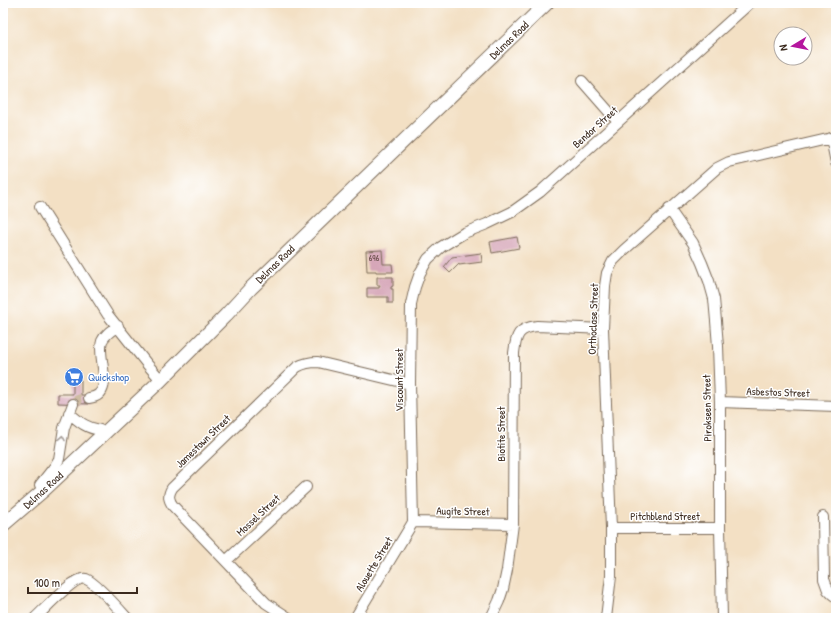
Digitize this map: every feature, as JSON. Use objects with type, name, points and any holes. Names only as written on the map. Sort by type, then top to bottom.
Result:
[{"type":"main road","name":"Delmas Road","points":[[3,525],[45,490],[159,377],[222,309],[383,157],[541,3]]},
{"type":"main road","name":"Delmas Road","points":[[3,525],[40,485],[221,320],[250,288],[547,3]]},
{"type":"street","name":"Bendor Street","points":[[441,247],[464,233],[512,212],[534,196],[563,172],[750,3]]},
{"type":"street","points":[[584,80],[620,120]]},
{"type":"street","points":[[833,137],[836,163]]},
{"type":"street","name":"Orthoclase Street","points":[[606,618],[611,576],[611,528],[603,329],[607,273],[613,261],[624,250],[717,168],[724,164],[833,137]]},
{"type":"street","points":[[40,206],[108,314],[159,377]]},
{"type":"street","name":"Pirokseen Street","points":[[669,209],[693,243],[702,263],[714,298],[720,402],[722,618]]},
{"type":"street","name":"Viscount Street","points":[[413,522],[410,384],[411,304],[414,286],[420,273],[428,259],[441,247]]},
{"type":"street","points":[[89,398],[101,394],[103,390],[102,341],[105,336],[118,326]]},
{"type":"street","name":"Biotite Street","points":[[491,618],[503,589],[513,524],[515,341],[520,331],[528,327],[537,326],[603,329]]},
{"type":"street","name":"Jamestown Street","points":[[289,618],[266,603],[226,561],[170,502],[169,492],[177,482],[297,367],[302,364],[308,362],[324,363],[410,384]]},
{"type":"street","name":"Asbestos Street","points":[[720,402],[836,406]]},
{"type":"street","points":[[40,485],[59,459],[64,428],[71,408],[82,424],[87,427],[100,430]]},
{"type":"street","name":"Mossel Street","points":[[226,561],[306,487]]},
{"type":"street","points":[[824,517],[824,579],[828,590],[836,597]]},
{"type":"street","name":"Augite Street","points":[[413,522],[513,524]]},
{"type":"street","name":"Alouette Street","points":[[355,618],[413,522]]},
{"type":"street","name":"Pitchblend Street","points":[[611,528],[720,528]]},
{"type":"street","points":[[36,618],[66,589],[81,579],[87,580],[102,592],[127,618]]},
{"type":"building","points":[[517,237],[519,248],[492,253],[490,242]]},
{"type":"building","points":[[382,250],[383,264],[392,264],[393,272],[367,271],[366,251]]},
{"type":"building","points":[[481,253],[482,262],[459,264],[450,273],[444,267],[452,257]]},
{"type":"building","points":[[377,277],[393,277],[393,286],[391,289],[393,289],[393,303],[388,303],[388,297],[367,297],[367,288],[379,288],[380,285],[377,285]]},
{"type":"building","points":[[73,380],[81,380],[81,395],[89,395],[89,404],[58,403],[58,394],[73,394]]},
{"type":"tunnel","points":[[73,404],[78,400],[89,398]]},
{"type":"place","name":"Quickshop","points":[[74,377]]}]
